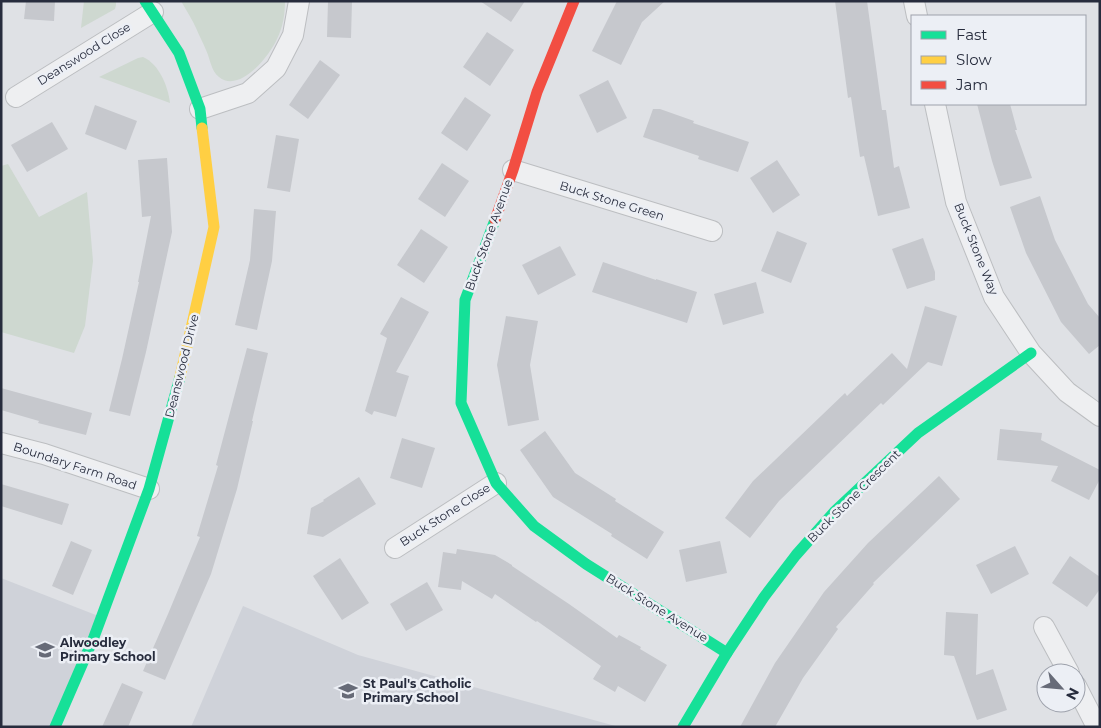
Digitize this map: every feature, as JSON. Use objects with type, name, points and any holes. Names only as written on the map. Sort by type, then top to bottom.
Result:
[{"type":"street","points":[[200,109],[248,93],[276,68],[293,35],[299,1]]},
{"type":"street","name":"Buck Stone Avenue","points":[[574,1],[537,92],[513,170],[466,300],[461,403],[496,483],[534,526],[586,564],[728,653]]},
{"type":"street","points":[[914,1],[917,15]]},
{"type":"street","name":"Deanswood Drive","points":[[55,727],[94,637],[149,489],[179,381],[214,227],[200,109],[179,53],[149,7]]},
{"type":"street","name":"Deanswood Close","points":[[16,97],[149,7]]},
{"type":"street","name":"Buck Stone Way","points":[[935,105],[956,202],[994,296],[1032,353],[1067,392],[1100,416]]},
{"type":"street","name":"Buck Stone Green","points":[[513,170],[712,231]]},
{"type":"street","name":"Buck Stone Crescent","points":[[682,727],[764,596],[796,555],[835,511],[918,433],[1032,353]]},
{"type":"street","name":"Boundary Farm Road","points":[[1,442],[44,454],[149,489]]},
{"type":"street","name":"Buck Stone Close","points":[[395,548],[496,483]]},
{"type":"street","points":[[1044,626],[1064,663]]},
{"type":"street","points":[[1086,706],[1097,727]]},
{"type":"shaded area","points":[[84,1],[116,1],[116,5],[115,9],[81,28]]},
{"type":"shaded area","points":[[181,1],[285,1],[281,30],[261,63],[245,77],[227,81],[219,77],[214,71],[194,25]]},
{"type":"shaded area","points":[[143,57],[154,65],[162,76],[170,103],[99,77]]},
{"type":"shaded area","points":[[8,164],[39,217],[87,192],[93,261],[85,326],[74,353],[1,332],[1,166]]},
{"type":"shaded area","name":"Alwoodley Primary School","points":[[1,578],[101,617],[55,727],[1,727]]},
{"type":"shaded area","name":"St Paul's Catholic Primary School","points":[[243,606],[358,655],[619,727],[191,727]]},
{"type":"building","points":[[26,1],[55,1],[54,21],[24,19]]},
{"type":"building","points":[[328,1],[352,1],[351,38],[327,37]]},
{"type":"building","points":[[480,1],[525,1],[511,22]]},
{"type":"building","points":[[617,1],[665,1],[642,22],[621,65],[592,51]]},
{"type":"building","points":[[835,1],[867,1],[882,110],[886,110],[894,168],[899,166],[910,208],[878,216],[864,156],[860,157],[851,97],[848,98]]},
{"type":"building","points":[[487,32],[514,50],[490,86],[463,67]]},
{"type":"building","points":[[320,60],[340,75],[308,119],[289,105]]},
{"type":"building","points":[[608,80],[627,118],[597,133],[579,95]]},
{"type":"building","points":[[465,97],[491,115],[467,151],[441,133]]},
{"type":"building","points":[[95,105],[137,121],[126,150],[85,134]]},
{"type":"building","points":[[977,105],[1010,105],[1017,130],[1015,130],[1032,178],[1000,186]]},
{"type":"building","points":[[653,109],[660,109],[694,121],[693,123],[749,142],[738,172],[698,159],[699,156],[643,137]]},
{"type":"building","points":[[52,122],[68,149],[27,172],[11,145]]},
{"type":"building","points":[[276,135],[299,139],[290,192],[267,188]]},
{"type":"building","points":[[167,158],[172,232],[130,416],[109,411],[139,282],[151,216],[142,217],[138,160]]},
{"type":"building","points":[[777,160],[800,195],[773,213],[750,178]]},
{"type":"building","points":[[442,163],[469,181],[445,217],[418,199]]},
{"type":"building","points":[[1040,196],[1055,240],[1088,304],[1100,318],[1100,345],[1089,354],[1061,322],[1026,253],[1010,207]]},
{"type":"building","points":[[254,209],[276,211],[272,261],[257,330],[235,325],[250,260]]},
{"type":"building","points":[[421,229],[448,247],[424,283],[397,265]]},
{"type":"building","points":[[777,231],[807,243],[791,283],[761,271]]},
{"type":"building","points":[[923,238],[935,272],[935,280],[907,289],[892,249]]},
{"type":"building","points":[[560,246],[576,275],[538,295],[522,265]]},
{"type":"building","points":[[603,262],[697,292],[687,323],[592,292]]},
{"type":"building","points":[[756,282],[764,313],[723,325],[714,294]]},
{"type":"building","points":[[401,297],[429,312],[396,372],[409,376],[396,417],[374,411],[372,415],[365,411],[387,338],[380,334]]},
{"type":"building","points":[[925,306],[957,316],[942,366],[928,362],[883,405],[881,403],[779,501],[750,538],[725,518],[753,481],[845,393],[847,396],[892,353],[907,369]]},
{"type":"building","points":[[506,316],[538,321],[530,365],[539,420],[508,426],[497,365]]},
{"type":"building","points":[[247,348],[268,353],[237,489],[211,574],[165,680],[143,671],[200,537],[197,536],[218,466],[216,465]]},
{"type":"building","points":[[1,388],[92,413],[86,435],[38,423],[39,421],[1,410]]},
{"type":"building","points":[[1000,429],[1042,433],[1041,440],[1100,470],[1100,479],[1089,500],[1051,481],[1058,466],[997,460]]},
{"type":"building","points":[[545,431],[575,473],[664,532],[647,559],[611,536],[612,534],[553,497],[520,450]]},
{"type":"building","points":[[402,438],[435,448],[422,488],[390,478]]},
{"type":"building","points":[[939,476],[960,499],[873,583],[836,627],[838,629],[803,678],[775,727],[740,727],[775,663],[824,592],[868,543]]},
{"type":"building","points":[[359,477],[376,504],[323,537],[307,534],[311,508]]},
{"type":"building","points":[[1,484],[69,504],[62,525],[1,506]]},
{"type":"building","points":[[71,541],[92,550],[73,595],[52,586]]},
{"type":"building","points":[[720,541],[727,573],[686,582],[679,550]]},
{"type":"building","points":[[1015,546],[1029,574],[991,594],[976,565]]},
{"type":"building","points":[[457,549],[495,555],[617,638],[619,635],[667,665],[645,702],[618,686],[615,692],[593,679],[601,666],[495,594],[492,599],[462,581],[461,590],[438,587],[443,552],[456,554]]},
{"type":"building","points":[[1070,556],[1100,577],[1100,589],[1087,607],[1052,583]]},
{"type":"building","points":[[340,558],[369,603],[342,620],[313,576]]},
{"type":"building","points":[[427,582],[443,610],[406,631],[390,604]]},
{"type":"building","points":[[946,612],[978,614],[976,675],[993,669],[1007,710],[977,720],[954,656],[944,655]]},
{"type":"building","points":[[122,683],[143,692],[128,727],[102,727]]},
{"type":"traffic: fast","points":[[145,1],[179,53],[200,109],[202,128]]},
{"type":"traffic: fast","points":[[495,220],[465,300],[461,403],[496,483],[534,526],[586,564],[727,653]]},
{"type":"traffic: fast","points":[[683,727],[727,653],[764,597],[796,555],[835,511],[918,433],[1031,353]]},
{"type":"traffic: fast","points":[[55,727],[94,637],[149,489],[180,377]]},
{"type":"traffic: slow","points":[[180,377],[214,227],[202,128]]},
{"type":"traffic: jam","points":[[495,220],[513,170],[537,92],[574,1]]},
{"type":"place","name":"Alwoodley Primary School","points":[[45,650]]},
{"type":"place","name":"St Paul's Catholic Primary School","points":[[348,691]]}]
